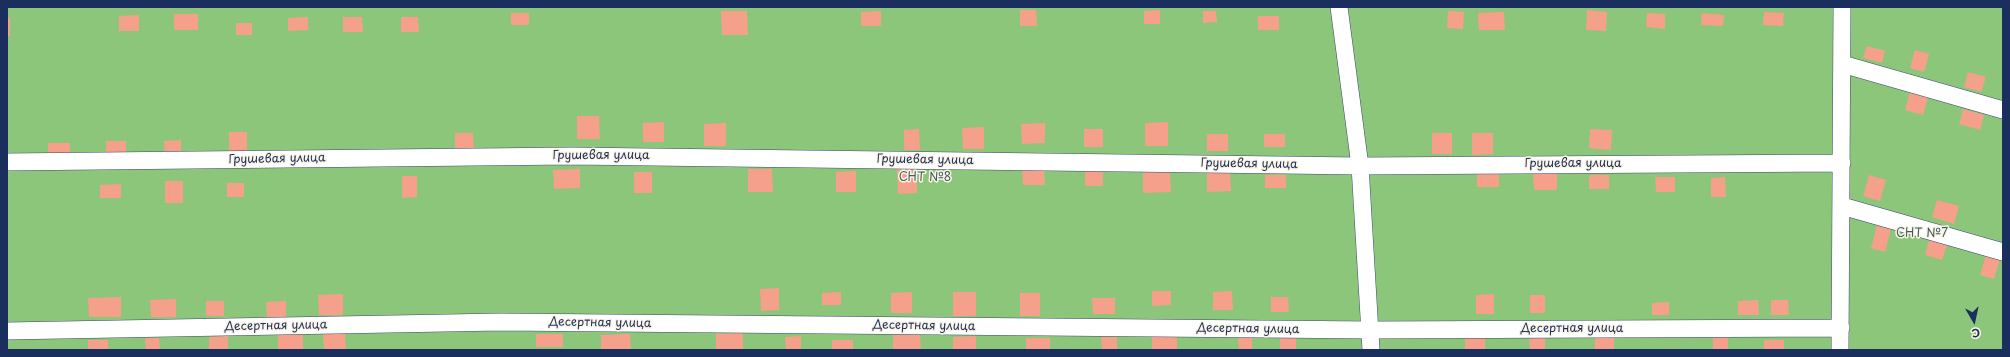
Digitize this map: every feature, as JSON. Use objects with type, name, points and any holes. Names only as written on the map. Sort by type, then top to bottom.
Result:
[{"type":"street","points":[[1339,7],[1360,166],[1371,350]]},
{"type":"street","points":[[1841,350],[1842,7]]},
{"type":"street","points":[[1842,64],[2003,110]]},
{"type":"street","name":"Грушевая улица","points":[[7,162],[572,156],[1360,166],[1842,163]]},
{"type":"street","points":[[1842,206],[2003,252]]},
{"type":"street","name":"Десертная улица","points":[[7,331],[501,322],[1371,330],[1841,328]]},
{"type":"green space","name":"СНТ №8","points":[[7,7],[2003,7],[2003,350],[7,350]]},
{"type":"building","points":[[1020,10],[1036,10],[1037,26],[1020,26]]},
{"type":"building","points":[[1160,10],[1160,24],[1144,24],[1144,11]]},
{"type":"building","points":[[1587,10],[1607,12],[1606,31],[1586,30]]},
{"type":"building","points":[[721,11],[747,11],[748,35],[722,35]]},
{"type":"building","points":[[881,11],[881,26],[861,26],[861,12]]},
{"type":"building","points":[[1203,11],[1216,11],[1217,22],[1203,23]]},
{"type":"building","points":[[1448,11],[1464,12],[1463,29],[1447,28]]},
{"type":"building","points":[[1504,12],[1505,30],[1479,30],[1478,13]]},
{"type":"building","points":[[1764,12],[1784,13],[1783,26],[1763,25]]},
{"type":"building","points":[[511,13],[529,13],[529,25],[511,25]]},
{"type":"building","points":[[1647,13],[1665,14],[1665,29],[1646,27]]},
{"type":"building","points":[[1702,13],[1724,15],[1723,26],[1701,25]]},
{"type":"building","points":[[174,14],[198,14],[198,30],[174,30]]},
{"type":"building","points":[[139,15],[139,31],[119,31],[119,16]]},
{"type":"building","points":[[1258,16],[1279,16],[1279,30],[1258,30]]},
{"type":"building","points":[[308,17],[308,30],[288,31],[288,18]]},
{"type":"building","points":[[343,17],[362,17],[363,32],[343,32]]},
{"type":"building","points":[[401,17],[418,17],[419,32],[401,32]]},
{"type":"building","points":[[7,18],[10,18],[10,36],[7,36]]},
{"type":"building","points":[[236,23],[252,23],[252,35],[236,35]]},
{"type":"building","points":[[1867,46],[1885,51],[1882,63],[1863,58]]},
{"type":"building","points":[[1915,50],[1929,54],[1924,72],[1910,68]]},
{"type":"building","points":[[1968,72],[1986,77],[1981,92],[1964,87]]},
{"type":"building","points":[[1910,92],[1928,97],[1923,115],[1905,110]]},
{"type":"building","points":[[1963,109],[1984,115],[1980,130],[1959,124]]},
{"type":"building","points":[[577,116],[599,116],[600,139],[577,139]]},
{"type":"building","points":[[664,122],[664,142],[643,142],[643,123]]},
{"type":"building","points":[[1168,122],[1168,146],[1145,146],[1145,123]]},
{"type":"building","points":[[726,123],[726,146],[704,146],[704,124]]},
{"type":"building","points":[[1045,123],[1045,143],[1022,144],[1021,124]]},
{"type":"building","points":[[984,127],[984,149],[963,149],[962,128]]},
{"type":"building","points":[[919,129],[920,150],[904,150],[904,130]]},
{"type":"building","points":[[1084,129],[1103,129],[1103,147],[1084,147]]},
{"type":"building","points":[[1590,129],[1612,130],[1611,150],[1589,148]]},
{"type":"building","points":[[229,132],[247,132],[247,154],[229,154]]},
{"type":"building","points":[[455,133],[473,133],[474,151],[455,151]]},
{"type":"building","points":[[1432,133],[1452,133],[1452,154],[1432,154]]},
{"type":"building","points":[[1472,133],[1493,133],[1493,154],[1472,155]]},
{"type":"building","points":[[1207,134],[1228,134],[1228,151],[1207,151]]},
{"type":"building","points":[[1264,134],[1285,134],[1285,147],[1264,147]]},
{"type":"building","points":[[181,140],[181,156],[165,157],[164,141]]},
{"type":"building","points":[[106,141],[126,141],[126,155],[106,155]]},
{"type":"building","points":[[48,143],[70,143],[70,158],[48,158]]},
{"type":"building","points":[[897,168],[917,168],[917,193],[898,194]]},
{"type":"building","points":[[1022,168],[1044,168],[1045,185],[1023,185]]},
{"type":"building","points":[[1085,168],[1103,168],[1103,186],[1085,186]]},
{"type":"building","points":[[580,169],[580,188],[554,189],[553,170]]},
{"type":"building","points":[[748,169],[772,169],[773,192],[748,192]]},
{"type":"building","points":[[856,171],[856,192],[836,192],[836,172]]},
{"type":"building","points":[[1533,171],[1557,171],[1557,190],[1534,190]]},
{"type":"building","points":[[634,172],[652,172],[652,193],[634,193]]},
{"type":"building","points":[[1143,172],[1170,172],[1171,192],[1143,193]]},
{"type":"building","points":[[1207,172],[1230,172],[1231,191],[1207,192]]},
{"type":"building","points":[[1477,173],[1499,173],[1499,187],[1477,187]]},
{"type":"building","points":[[1265,175],[1286,175],[1286,188],[1265,188]]},
{"type":"building","points":[[1589,175],[1609,175],[1609,189],[1589,189]]},
{"type":"building","points":[[1869,175],[1886,180],[1880,201],[1863,196]]},
{"type":"building","points":[[402,176],[417,176],[417,197],[402,198]]},
{"type":"building","points":[[1655,177],[1675,177],[1675,192],[1656,192]]},
{"type":"building","points":[[1725,177],[1726,197],[1711,197],[1711,178]]},
{"type":"building","points":[[165,181],[183,181],[183,203],[165,203]]},
{"type":"building","points":[[227,183],[244,183],[244,197],[227,197]]},
{"type":"building","points":[[121,184],[121,198],[100,198],[100,185]]},
{"type":"building","points":[[1937,200],[1959,206],[1954,224],[1932,217]]},
{"type":"building","points":[[1877,225],[1891,229],[1885,252],[1871,248]]},
{"type":"building","points":[[1929,240],[1947,245],[1942,260],[1925,255]]},
{"type":"building","points":[[1986,255],[2000,259],[1994,279],[1980,275]]},
{"type":"building","points":[[779,288],[779,310],[761,311],[760,289]]},
{"type":"building","points":[[1152,291],[1171,291],[1171,305],[1152,306]]},
{"type":"building","points":[[1232,291],[1233,310],[1213,310],[1213,292]]},
{"type":"building","points":[[841,292],[841,305],[822,305],[822,293]]},
{"type":"building","points":[[912,292],[912,313],[891,313],[891,293]]},
{"type":"building","points":[[953,292],[976,292],[976,316],[953,316]]},
{"type":"building","points":[[1020,293],[1040,293],[1040,316],[1020,316]]},
{"type":"building","points":[[343,294],[343,315],[319,315],[318,295]]},
{"type":"building","points":[[1494,294],[1494,314],[1476,314],[1476,295]]},
{"type":"building","points":[[1530,295],[1545,295],[1545,313],[1530,313]]},
{"type":"building","points":[[121,297],[121,317],[89,317],[88,298]]},
{"type":"building","points":[[1271,297],[1288,297],[1289,312],[1271,312]]},
{"type":"building","points":[[1092,298],[1115,298],[1115,314],[1093,314]]},
{"type":"building","points":[[176,299],[176,317],[151,317],[150,300]]},
{"type":"building","points":[[1758,300],[1759,315],[1738,315],[1738,301]]},
{"type":"building","points":[[1771,300],[1788,300],[1789,315],[1771,315]]},
{"type":"building","points":[[206,301],[224,301],[224,316],[206,316]]},
{"type":"building","points":[[286,301],[286,317],[267,317],[266,302]]},
{"type":"building","points":[[1669,302],[1669,315],[1652,315],[1652,303]]},
{"type":"building","points":[[743,333],[743,350],[716,350],[716,334]]},
{"type":"building","points":[[323,334],[345,334],[346,350],[324,350]]},
{"type":"building","points":[[536,334],[563,334],[563,347],[536,347]]},
{"type":"building","points":[[630,334],[631,350],[601,350],[601,335]]},
{"type":"building","points":[[278,335],[303,335],[303,350],[278,350]]},
{"type":"building","points":[[893,335],[920,335],[921,350],[893,350]]},
{"type":"building","points":[[1152,335],[1177,335],[1177,350],[1152,350]]},
{"type":"building","points":[[1465,335],[1485,335],[1485,350],[1465,350]]},
{"type":"building","points":[[228,336],[228,350],[209,350],[209,337]]},
{"type":"building","points":[[801,336],[801,350],[786,350],[785,337]]},
{"type":"building","points":[[976,336],[976,350],[953,350],[953,337]]},
{"type":"building","points":[[1238,336],[1252,336],[1252,350],[1239,350]]},
{"type":"building","points":[[1713,336],[1728,336],[1728,350],[1713,350]]},
{"type":"building","points":[[1101,337],[1117,337],[1117,350],[1102,350]]},
{"type":"building","points":[[1280,337],[1296,337],[1296,350],[1280,350]]},
{"type":"building","points":[[1529,337],[1545,337],[1545,350],[1530,350]]},
{"type":"building","points":[[145,338],[159,338],[160,350],[146,350]]},
{"type":"building","points":[[1026,338],[1050,338],[1050,350],[1026,350]]},
{"type":"building","points":[[1595,338],[1614,338],[1614,350],[1595,350]]},
{"type":"building","points":[[88,340],[108,340],[108,350],[88,350]]},
{"type":"building","points":[[832,340],[853,340],[853,350],[832,350]]},
{"type":"building","points":[[1764,340],[1784,340],[1784,350],[1764,350]]},
{"type":"park label","name":"СНТ №7","points":[[1922,234]]}]
